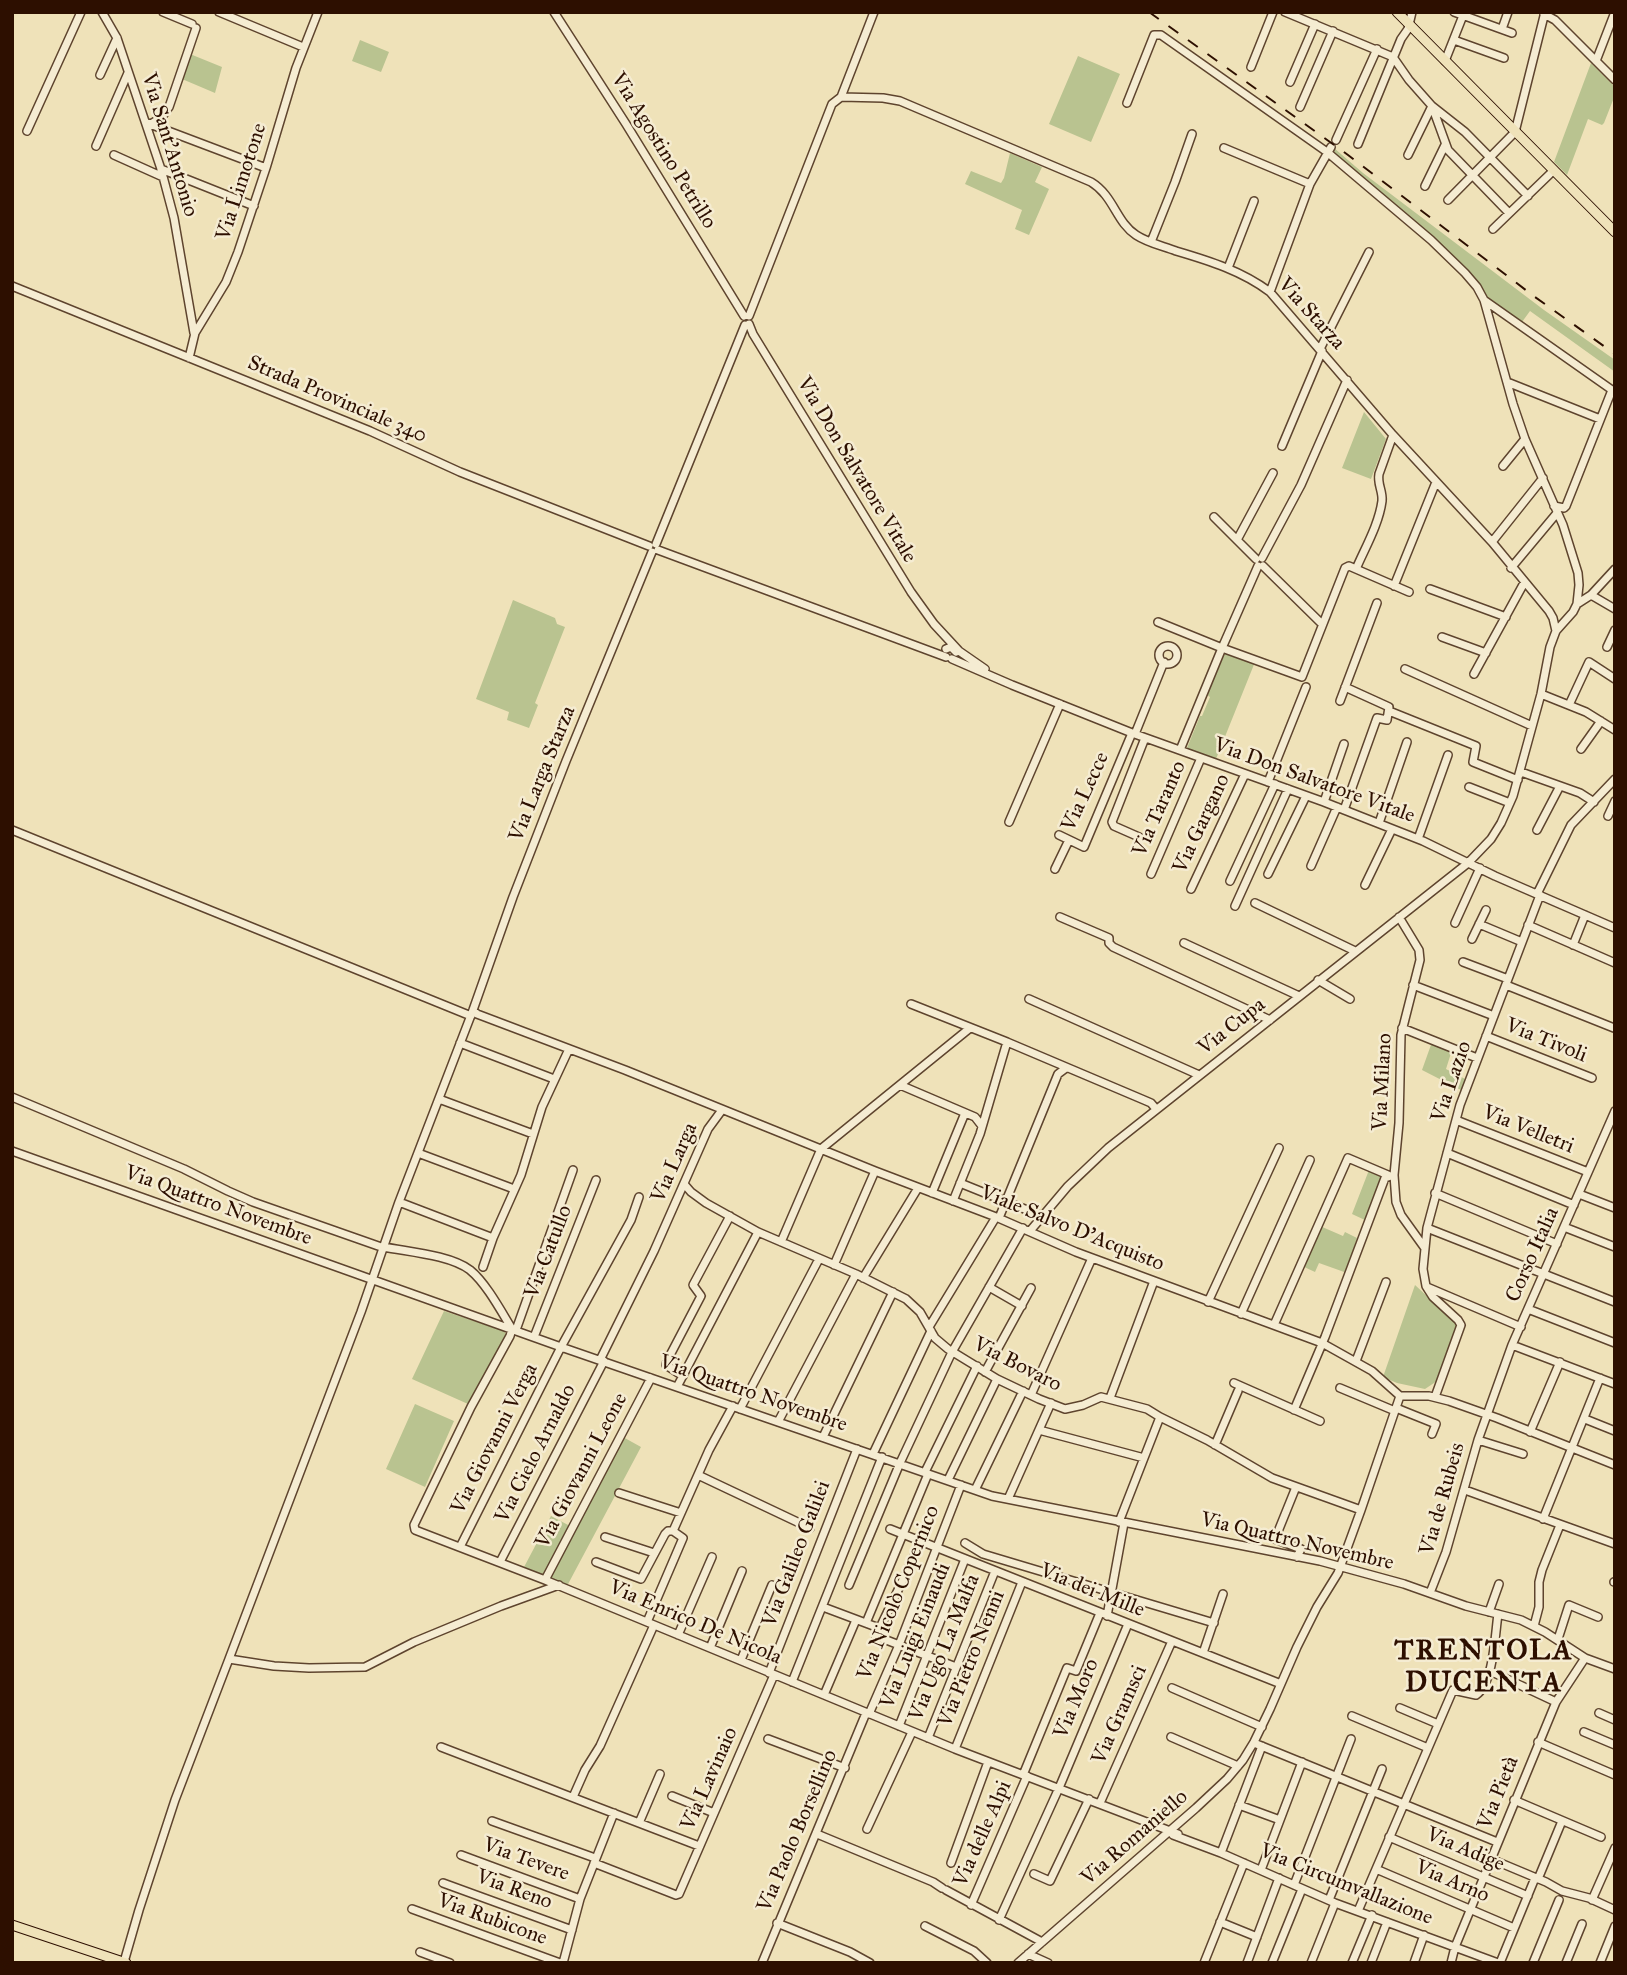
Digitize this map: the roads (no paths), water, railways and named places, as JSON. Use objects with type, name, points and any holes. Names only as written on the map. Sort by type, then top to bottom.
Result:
[{"type":"main road","points":[[1397,12],[1615,232]]},
{"type":"main road","points":[[12,1925],[125,1962]]},
{"type":"street","points":[[27,131],[81,12]]},
{"type":"street","points":[[149,123],[162,117],[169,107],[194,26],[163,12]]},
{"type":"street","points":[[219,12],[303,47]]},
{"type":"street","name":"Via Limotone","points":[[189,358],[195,334],[226,282],[254,206],[303,47],[318,12]]},
{"type":"street","name":"Via Agostino Petrillo","points":[[554,12],[745,318]]},
{"type":"street","name":"Via Larga Starza","points":[[125,1962],[175,1800],[561,773],[832,104],[841,97],[874,12]]},
{"type":"street","points":[[1251,67],[1273,12]]},
{"type":"street","points":[[1285,12],[1393,57],[1432,106],[1465,132],[1528,196]]},
{"type":"street","points":[[1357,144],[1401,38],[1408,29],[1412,12]]},
{"type":"street","points":[[1454,12],[1512,33]]},
{"type":"street","points":[[1502,29],[1508,12]]},
{"type":"street","points":[[1596,61],[1615,12]]},
{"type":"street","name":"Via Sant'Antonio","points":[[104,13],[117,38],[149,123],[174,218],[195,334]]},
{"type":"street","points":[[1448,200],[1515,132],[1544,13],[1555,20],[1615,80]]},
{"type":"street","points":[[1445,61],[1464,14]]},
{"type":"street","points":[[1290,82],[1315,24]]},
{"type":"street","points":[[1300,107],[1333,31]]},
{"type":"street","points":[[1127,103],[1154,35],[1161,35],[1331,147],[1477,287],[1484,300],[1525,439],[1563,525],[1578,573],[1577,604],[1556,631]]},
{"type":"street","points":[[100,75],[117,38]]},
{"type":"street","points":[[1454,40],[1504,58]]},
{"type":"street","points":[[1270,292],[1310,184],[1331,147],[1377,49]]},
{"type":"street","points":[[96,146],[129,73]]},
{"type":"street","name":"Via Starza","points":[[841,97],[900,101],[1091,183],[1108,197],[1125,225],[1134,234],[1254,279],[1270,292],[1393,435],[1492,542],[1553,618],[1556,631]]},
{"type":"street","points":[[1432,106],[1448,150],[1509,214]]},
{"type":"street","points":[[1408,155],[1432,106]]},
{"type":"street","points":[[149,123],[266,168]]},
{"type":"street","points":[[1151,242],[1192,134]]},
{"type":"street","points":[[1426,186],[1445,145]]},
{"type":"street","points":[[1224,148],[1310,184]]},
{"type":"street","points":[[114,155],[254,206]]},
{"type":"street","points":[[1493,229],[1553,171]]},
{"type":"street","points":[[1228,268],[1254,201]]},
{"type":"street","points":[[1282,446],[1321,350],[1369,252]]},
{"type":"street","name":"Strada Provinciale 340","points":[[12,286],[370,431],[460,472],[654,548],[933,652],[951,651]]},
{"type":"street","points":[[1484,300],[1612,390],[1611,404],[1600,419],[1566,506],[1555,509],[1511,568]]},
{"type":"street","name":"Via Don Salvatore Vitale","points":[[745,318],[911,592],[940,631],[951,651],[997,678],[1133,733],[1379,823],[1615,928]]},
{"type":"street","points":[[1180,750],[1260,562],[1301,485],[1347,380]]},
{"type":"street","points":[[1507,382],[1600,419]]},
{"type":"street","points":[[1356,569],[1380,510],[1382,495],[1378,480],[1393,435]]},
{"type":"street","points":[[1503,466],[1525,439]]},
{"type":"street","points":[[1237,540],[1273,473]]},
{"type":"street","points":[[1492,542],[1543,478]]},
{"type":"street","points":[[1394,586],[1436,482]]},
{"type":"street","points":[[1214,517],[1322,624]]},
{"type":"street","points":[[1158,622],[1302,677],[1345,568],[1349,566],[1409,592]]},
{"type":"street","points":[[1577,604],[1591,594],[1615,569]]},
{"type":"street","points":[[1474,674],[1524,583]]},
{"type":"street","points":[[1430,589],[1506,617]]},
{"type":"street","points":[[1591,594],[1615,609]]},
{"type":"street","points":[[1340,701],[1377,603]]},
{"type":"street","points":[[1607,647],[1615,630]]},
{"type":"street","name":"Via Cupa","points":[[849,1586],[900,1464],[952,1352],[1026,1230],[1087,1166],[1468,863],[1491,839],[1501,823],[1520,776],[1556,631]]},
{"type":"street","points":[[1442,637],[1486,653]]},
{"type":"street","points":[[1133,733],[1164,662]]},
{"type":"street","points":[[1569,705],[1589,662],[1615,679]]},
{"type":"street","points":[[1405,669],[1532,726]]},
{"type":"street","points":[[1230,881],[1272,783],[1306,687]]},
{"type":"street","points":[[1311,866],[1341,809],[1377,718],[1387,720],[1390,707],[1345,687]]},
{"type":"street","points":[[1541,694],[1587,712],[1615,730]]},
{"type":"street","points":[[1009,821],[1060,704]]},
{"type":"street","points":[[1389,711],[1476,746],[1474,762],[1560,786],[1580,793],[1594,802]]},
{"type":"street","points":[[1581,749],[1601,721]]},
{"type":"street","name":"Via Lecce","points":[[1059,835],[1084,847],[1133,733]]},
{"type":"street","points":[[1139,837],[1114,826],[1112,822],[1145,737]]},
{"type":"street","points":[[1379,823],[1407,741]]},
{"type":"street","points":[[1324,802],[1344,744]]},
{"type":"street","points":[[1418,839],[1448,755]]},
{"type":"street","name":"Via Taranto","points":[[1151,874],[1201,758]]},
{"type":"street","name":"Via Gargano","points":[[1191,889],[1245,774]]},
{"type":"street","name":"Via Lazio","points":[[1426,1286],[1423,1269],[1427,1228],[1455,1120],[1477,1058],[1538,895],[1571,825],[1615,779]]},
{"type":"street","points":[[1537,830],[1560,786]]},
{"type":"street","points":[[1469,787],[1510,803]]},
{"type":"street","points":[[1235,906],[1288,789]]},
{"type":"street","points":[[1268,874],[1306,796]]},
{"type":"street","points":[[1608,816],[1615,801]]},
{"type":"street","points":[[1365,885],[1392,829]]},
{"type":"street","name":"Via Larga","points":[[12,830],[722,1110],[708,1129],[602,1361]]},
{"type":"street","points":[[1055,869],[1069,840]]},
{"type":"street","points":[[1455,923],[1480,869]]},
{"type":"street","points":[[1255,904],[1355,951]]},
{"type":"street","points":[[1472,939],[1486,910]]},
{"type":"street","points":[[1573,945],[1585,915]]},
{"type":"street","points":[[1060,917],[1109,938],[1113,947],[1270,1020]]},
{"type":"street","name":"Via Milano","points":[[1399,917],[1419,950],[1420,967],[1402,1028],[1399,1123],[1391,1175],[1401,1215],[1424,1247]]},
{"type":"street","points":[[1479,924],[1522,942]]},
{"type":"street","points":[[1528,925],[1615,963]]},
{"type":"street","points":[[1184,943],[1299,996]]},
{"type":"street","points":[[1463,962],[1614,1028]]},
{"type":"street","points":[[1318,980],[1350,999]]},
{"type":"street","points":[[1413,985],[1494,1016]]},
{"type":"street","points":[[1028,999],[1199,1076]]},
{"type":"street","points":[[911,1004],[1144,1100],[1156,1109]]},
{"type":"street","points":[[781,1242],[821,1149],[970,1028]]},
{"type":"street","points":[[1402,1028],[1477,1058]]},
{"type":"street","name":"Via Tivoli","points":[[1486,1036],[1592,1078]]},
{"type":"street","points":[[953,1201],[982,1126],[1007,1042]]},
{"type":"street","points":[[460,1043],[555,1079]]},
{"type":"street","points":[[483,1267],[521,1175],[533,1134],[569,1049]]},
{"type":"street","points":[[1054,1063],[1058,1074]]},
{"type":"street","points":[[873,1454],[930,1329],[1006,1201],[1058,1074],[1066,1068]]},
{"type":"street","points":[[900,1085],[975,1117],[982,1126]]},
{"type":"street","points":[[12,1097],[184,1169],[253,1202],[384,1248],[450,1261],[470,1270],[514,1330]]},
{"type":"street","points":[[439,1099],[533,1134]]},
{"type":"street","name":"Viale Salvo D'Acquisto","points":[[722,1110],[998,1217],[1092,1258],[1322,1343],[1371,1371],[1399,1396]]},
{"type":"street","name":"Corso Italia","points":[[1488,1414],[1512,1345],[1615,1111]]},
{"type":"street","points":[[932,1193],[965,1113]]},
{"type":"street","points":[[975,1117],[986,1114]]},
{"type":"street","name":"Via Velletri","points":[[1455,1120],[1588,1172]]},
{"type":"street","points":[[1208,1302],[1279,1148]]},
{"type":"street","name":"Via Quattro Novembre","points":[[12,1151],[561,1347],[975,1490],[1121,1523],[1340,1566],[1534,1626],[1585,1658],[1615,1669]]},
{"type":"street","points":[[418,1153],[514,1189]]},
{"type":"street","points":[[1447,1153],[1574,1205]]},
{"type":"street","points":[[1274,1325],[1348,1158],[1391,1175]]},
{"type":"street","points":[[1241,1314],[1310,1160]]},
{"type":"street","points":[[514,1330],[573,1170]]},
{"type":"street","points":[[834,1265],[875,1171]]},
{"type":"street","points":[[1294,1410],[1385,1178],[1391,1175]]},
{"type":"street","name":"Via Catullo","points":[[534,1337],[596,1180]]},
{"type":"street","points":[[960,1183],[1042,1216]]},
{"type":"street","name":"Via Bovaro","points":[[684,1184],[706,1203],[758,1232],[906,1299],[920,1312],[935,1338],[952,1352],[997,1379],[1065,1409],[1101,1397],[1110,1398]]},
{"type":"street","points":[[778,1422],[859,1276],[918,1188]]},
{"type":"street","points":[[1435,1193],[1557,1244]]},
{"type":"street","points":[[1579,1194],[1615,1208]]},
{"type":"street","name":"Via Giovanni Verga","points":[[460,1547],[561,1347],[631,1220],[639,1197]]},
{"type":"street","points":[[399,1202],[493,1238]]},
{"type":"street","points":[[683,1376],[668,1367],[667,1361],[701,1296],[693,1285],[730,1216]]},
{"type":"street","points":[[1564,1227],[1615,1247]]},
{"type":"street","points":[[1427,1228],[1615,1302]]},
{"type":"street","points":[[677,1387],[758,1232]]},
{"type":"street","points":[[673,1531],[698,1475],[819,1258]]},
{"type":"street","points":[[1031,1395],[1092,1258]]},
{"type":"street","points":[[1154,1282],[1110,1398],[1147,1409],[1272,1478],[1361,1510]]},
{"type":"street","points":[[1356,1361],[1386,1282]]},
{"type":"street","points":[[1426,1286],[1521,1327]]},
{"type":"street","points":[[1426,1286],[1433,1297],[1461,1325],[1436,1397]]},
{"type":"street","points":[[989,1287],[1022,1306]]},
{"type":"street","points":[[985,1372],[1031,1289]]},
{"type":"street","points":[[823,1437],[893,1292]]},
{"type":"street","points":[[1528,1309],[1615,1343]]},
{"type":"street","name":"Via Enrico De Nicola","points":[[514,1330],[471,1407],[414,1525],[415,1530],[559,1585],[912,1732],[1174,1833]]},
{"type":"street","points":[[1512,1345],[1615,1384]]},
{"type":"street","name":"Via Cielo Arnaldo","points":[[500,1562],[602,1361]]},
{"type":"street","points":[[1530,1432],[1560,1362]]},
{"type":"street","points":[[866,1623],[904,1535],[926,1473],[976,1366]]},
{"type":"street","name":"Via Giovanni Leone","points":[[545,1580],[651,1378]]},
{"type":"street","points":[[1544,1519],[1600,1378]]},
{"type":"street","points":[[947,1480],[997,1379]]},
{"type":"street","points":[[1234,1383],[1320,1421]]},
{"type":"street","points":[[1340,1388],[1436,1424],[1432,1434]]},
{"type":"street","points":[[975,1490],[1023,1391]]},
{"type":"street","points":[[1215,1445],[1238,1391]]},
{"type":"street","points":[[1399,1396],[1436,1397],[1488,1414],[1615,1465]]},
{"type":"street","name":"Via Romaniello","points":[[1018,1963],[1174,1833],[1258,1744],[1262,1727],[1297,1647],[1317,1607],[1333,1584],[1399,1396]]},
{"type":"street","points":[[1008,1499],[1051,1403]]},
{"type":"street","name":"Via de Rubeis","points":[[1430,1593],[1446,1552],[1488,1414]]},
{"type":"street","points":[[1103,1614],[1111,1592],[1121,1523],[1160,1417]]},
{"type":"street","points":[[1585,1419],[1615,1431]]},
{"type":"street","points":[[1039,1430],[1144,1458]]},
{"type":"street","points":[[1478,1440],[1523,1454]]},
{"type":"street","name":"Via Galileo Galilei","points":[[772,1674],[857,1449]]},
{"type":"street","points":[[792,1682],[882,1457]]},
{"type":"street","points":[[698,1475],[810,1528]]},
{"type":"street","name":"Via Nicolò Copernico","points":[[868,1714],[899,1645],[961,1485]]},
{"type":"street","points":[[1296,1487],[1275,1539],[1301,1549],[1297,1557]]},
{"type":"street","points":[[1465,1490],[1615,1544]]},
{"type":"street","points":[[620,1493],[681,1513]]},
{"type":"street","points":[[1534,1626],[1539,1607],[1542,1570],[1560,1525]]},
{"type":"street","name":"Via dei Mille","points":[[890,1529],[1281,1684]]},
{"type":"street","points":[[573,1797],[600,1746],[683,1538],[673,1531],[664,1534],[641,1579],[596,1562]]},
{"type":"street","points":[[605,1537],[654,1553]]},
{"type":"street","points":[[921,1542],[876,1636],[956,1667]]},
{"type":"street","points":[[965,1543],[983,1555],[1214,1623]]},
{"type":"street","points":[[678,1635],[712,1557]]},
{"type":"street","name":"Via Luigi Einaudi","points":[[899,1726],[965,1559]]},
{"type":"street","points":[[709,1647],[742,1571]]},
{"type":"street","name":"Via Ugo La Malfa","points":[[928,1738],[995,1571]]},
{"type":"street","name":"Via Pietro Nenni","points":[[955,1749],[1023,1582]]},
{"type":"street","points":[[1489,1612],[1499,1584]]},
{"type":"street","points":[[229,1659],[274,1666],[365,1667],[414,1642],[559,1585]]},
{"type":"street","points":[[741,1660],[772,1585]]},
{"type":"street","points":[[1203,1653],[1223,1594]]},
{"type":"street","points":[[1558,1639],[1569,1605],[1598,1617]]},
{"type":"street","points":[[823,1607],[879,1628]]},
{"type":"street","name":"Via delle Alpi","points":[[971,1905],[1067,1668],[1076,1671],[1103,1614]]},
{"type":"street","points":[[1358,1911],[1453,1690],[1476,1695],[1483,1689],[1490,1671],[1498,1614]]},
{"type":"street","points":[[824,1695],[856,1620]]},
{"type":"street","name":"Via Moro","points":[[999,1920],[1059,1788],[1128,1624]]},
{"type":"street","name":"Via Gramsci","points":[[1100,1803],[1172,1641]]},
{"type":"street","name":"Via Pietà","points":[[1451,1963],[1455,1947],[1538,1742],[1556,1702],[1585,1658]]},
{"type":"street","points":[[1490,1671],[1556,1702]]},
{"type":"street","name":"Via Lavinaio","points":[[595,1861],[679,1894],[772,1674]]},
{"type":"street","points":[[1172,1688],[1262,1727]]},
{"type":"street","points":[[1400,1708],[1438,1724]]},
{"type":"street","points":[[1599,1713],[1615,1720]]},
{"type":"street","name":"Via Paolo Borsellino","points":[[762,1963],[868,1714]]},
{"type":"street","points":[[1352,1716],[1427,1748]]},
{"type":"street","points":[[867,1829],[912,1732]]},
{"type":"street","points":[[1584,1732],[1615,1745]]},
{"type":"street","points":[[1171,1737],[1238,1766]]},
{"type":"street","points":[[1272,1963],[1351,1739]]},
{"type":"street","points":[[768,1740],[845,1768]]},
{"type":"street","points":[[1538,1742],[1615,1775]]},
{"type":"street","points":[[1221,1853],[1258,1744],[1497,1842]]},
{"type":"street","points":[[441,1747],[699,1846]]},
{"type":"street","points":[[951,1863],[988,1762]]},
{"type":"street","points":[[1261,1870],[1302,1762]]},
{"type":"street","points":[[1311,1963],[1382,1769]]},
{"type":"street","points":[[639,1823],[660,1774]]},
{"type":"street","points":[[672,1796],[713,1813]]},
{"type":"street","points":[[1034,1874],[1050,1881],[1089,1799]]},
{"type":"street","points":[[1514,1800],[1601,1837]]},
{"type":"street","points":[[1239,1805],[1280,1820]]},
{"type":"street","points":[[561,1963],[580,1899],[614,1813]]},
{"type":"street","points":[[492,1821],[595,1861]]},
{"type":"street","points":[[1499,1963],[1562,1821]]},
{"type":"street","name":"Via Circumvallazione","points":[[1174,1833],[1332,1901],[1499,1963]]},
{"type":"street","points":[[817,1834],[933,1882],[1042,1942]]},
{"type":"street","name":"Via Adige","points":[[1389,1837],[1528,1896]]},
{"type":"street","points":[[1592,1900],[1615,1848]]},
{"type":"street","name":"Via Tevere","points":[[461,1855],[580,1899]]},
{"type":"street","points":[[1490,1859],[1562,1891],[1615,1910]]},
{"type":"street","points":[[1204,1963],[1244,1863]]},
{"type":"street","name":"Via Arno","points":[[1376,1869],[1514,1928]]},
{"type":"street","points":[[1247,1963],[1279,1878]]},
{"type":"street","name":"Via Reno","points":[[443,1883],[572,1930]]},
{"type":"street","points":[[1533,1963],[1559,1900]]},
{"type":"street","name":"Via Rubicone","points":[[412,1909],[561,1963]]},
{"type":"street","points":[[1352,1963],[1372,1915]]},
{"type":"street","points":[[1220,1922],[1257,1937]]},
{"type":"street","points":[[1371,1963],[1387,1922]]},
{"type":"street","points":[[778,1923],[850,1952],[870,1963]]},
{"type":"street","points":[[1566,1963],[1582,1924]]},
{"type":"street","points":[[925,1926],[974,1951],[987,1963]]},
{"type":"street","points":[[1600,1963],[1615,1926]]},
{"type":"street","points":[[1414,1963],[1424,1935]]},
{"type":"street","points":[[420,1952],[450,1963]]},
{"type":"street","points":[[1028,1954],[1048,1963]]},
{"type":"railway","points":[[1149,12],[1348,155],[1535,297],[1615,354]]},
{"type":"district","name":"TRENTOLA DUCENTA","points":[[1484,1668]]}]
